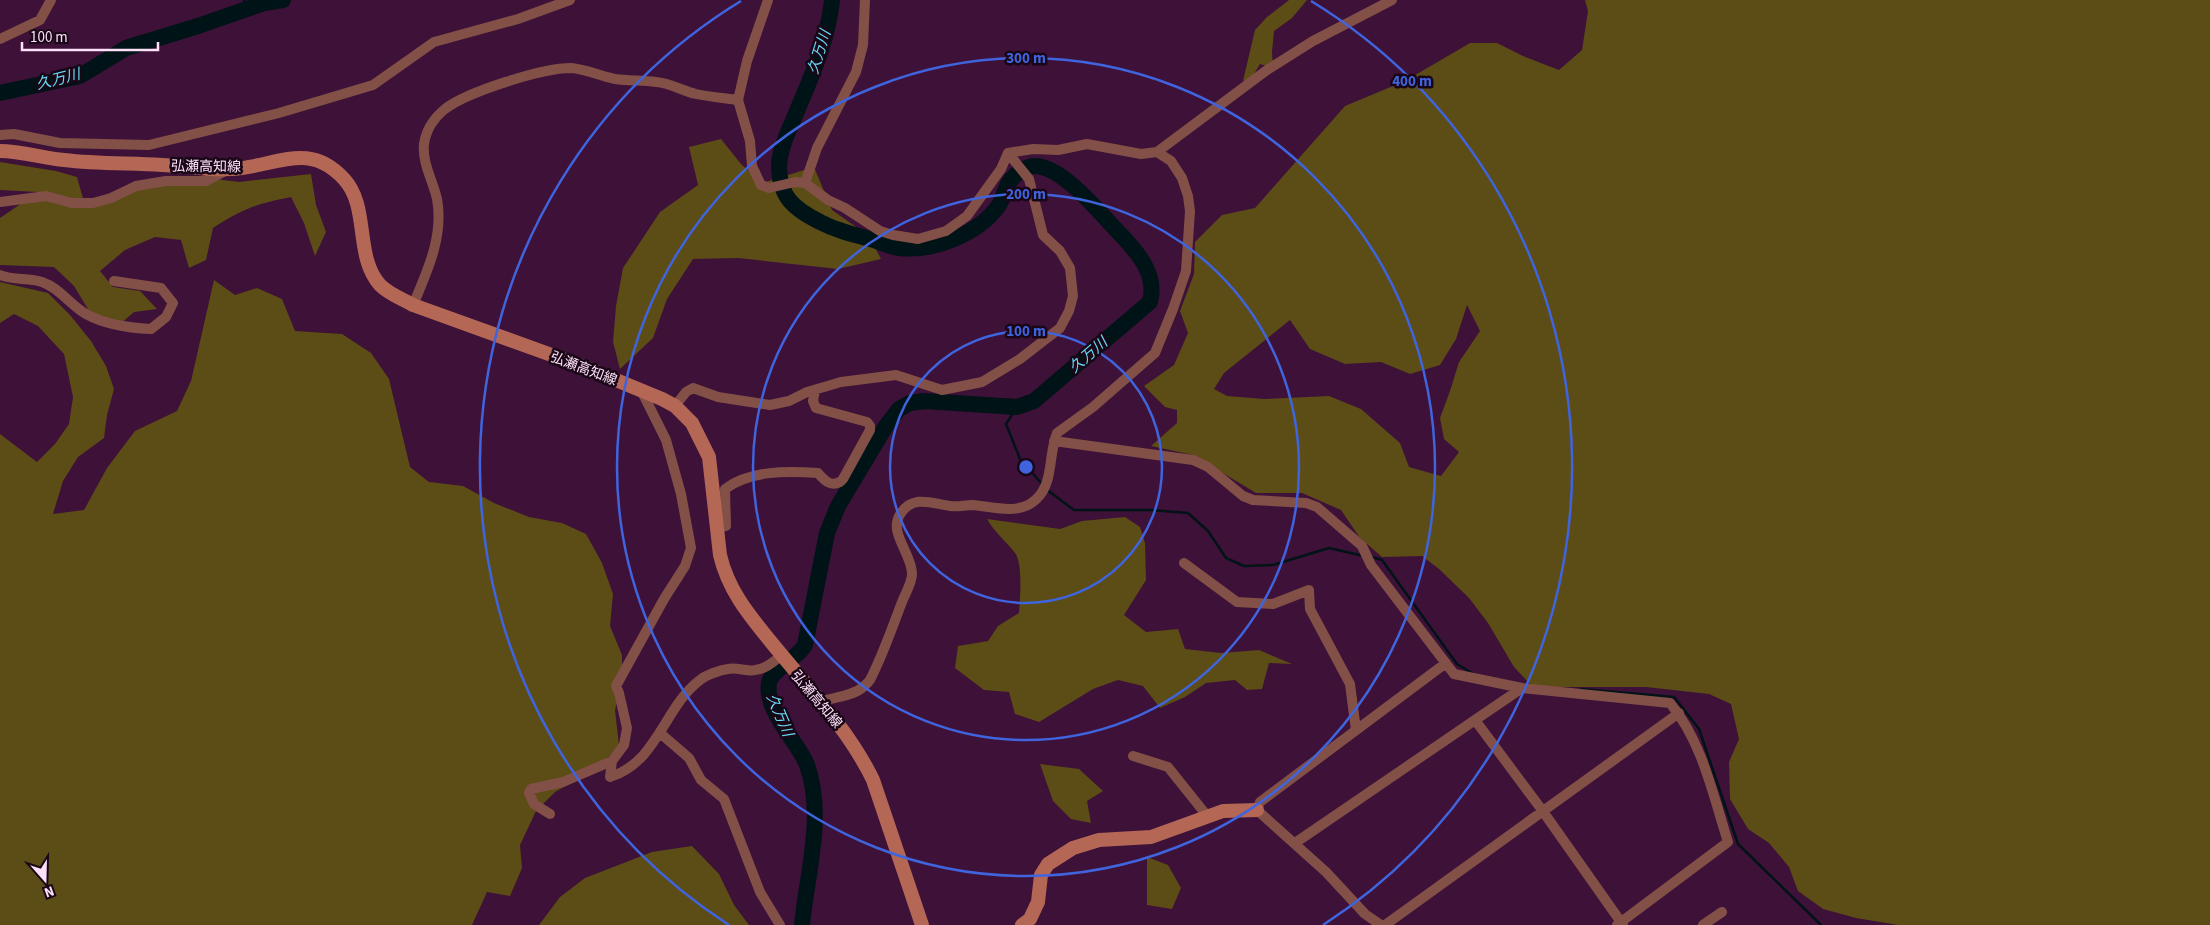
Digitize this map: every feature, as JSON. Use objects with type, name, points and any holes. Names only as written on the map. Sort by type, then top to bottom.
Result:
[{"type":"main road","name":"弘瀬高知線","points":[[0,151],[100,163],[160,164],[228,169],[243,168],[296,157],[311,158],[336,171],[346,180],[352,192],[369,264],[381,286],[412,305],[566,360],[641,390],[675,406],[692,423],[709,456],[722,562],[731,587],[741,604],[856,748],[873,780],[922,925]]},
{"type":"main road","points":[[1022,925],[1030,919],[1038,902],[1041,875],[1048,864],[1073,848],[1099,840],[1151,837],[1223,811],[1257,810]]},
{"type":"street","points":[[0,39],[40,20],[51,0]]},
{"type":"street","points":[[0,135],[14,134],[60,143],[149,146],[279,113],[373,85],[434,42],[518,18],[570,0]]},
{"type":"street","points":[[768,0],[747,61],[738,100],[750,141],[752,166],[761,185],[769,188],[800,182],[880,231],[893,235],[918,238],[946,231],[967,216],[1011,156],[1033,149],[1058,150],[1087,144],[1140,154],[1157,152],[1267,70],[1313,41],[1392,0]]},
{"type":"street","points":[[800,182],[856,72],[863,45],[865,0]]},
{"type":"street","points":[[412,305],[434,251],[438,218],[437,199],[426,164],[424,145],[428,129],[446,108],[465,98],[510,81],[556,69],[572,68],[630,82],[657,82],[697,94],[738,100]]},
{"type":"street","points":[[819,702],[860,690],[869,682],[883,652],[912,576],[910,560],[897,533],[901,512],[909,505],[930,500],[953,507],[971,505],[1001,510],[1025,507],[1040,495],[1046,482],[1057,433],[1093,407],[1155,353],[1173,310],[1186,271],[1190,211],[1188,196],[1182,178],[1171,161],[1157,152]]},
{"type":"street","points":[[675,406],[686,392],[693,388],[718,397],[770,405],[788,401],[841,382],[896,375],[942,390],[982,382],[1020,359],[1060,328],[1069,311],[1073,296],[1070,268],[1060,251],[1043,235],[1029,179],[1011,156]]},
{"type":"street","points":[[0,202],[46,196],[72,203],[94,203],[111,198],[136,186],[166,181],[206,181],[228,169]]},
{"type":"street","points":[[0,275],[10,279],[42,282],[86,314],[125,328],[151,329],[166,317],[173,302],[161,288],[114,281]]},
{"type":"street","points":[[550,814],[534,804],[529,793],[531,789],[563,782],[612,761],[624,746],[627,728],[620,693],[616,686],[664,599],[685,566],[691,548],[682,494],[666,440],[641,390]]},
{"type":"street","points":[[718,527],[726,526],[725,489],[733,483],[772,472],[818,473],[824,481],[832,484],[840,482],[843,478],[870,430],[870,426],[866,422],[816,408],[813,402],[815,390]]},
{"type":"street","points":[[1054,441],[1193,460],[1208,467],[1243,496],[1253,500],[1306,503],[1316,507],[1342,527],[1364,550],[1371,565],[1454,674],[1522,688],[1670,702],[1679,713],[1691,736],[1728,842],[1620,924],[1542,810],[1476,720]]},
{"type":"street","points":[[1184,563],[1237,602],[1273,604],[1309,590],[1310,609],[1350,684],[1356,730]]},
{"type":"street","points":[[612,761],[610,777],[622,773],[637,764],[688,691],[702,678],[729,668],[755,671],[766,667],[783,656]]},
{"type":"street","points":[[1381,925],[1365,914],[1295,843],[1257,810],[1260,802],[1446,663]]},
{"type":"street","points":[[1295,843],[1522,688]]},
{"type":"street","points":[[1385,925],[1679,713]]},
{"type":"street","points":[[660,733],[690,758],[701,780],[724,799],[760,892],[780,925]]},
{"type":"street","points":[[1133,756],[1168,767],[1208,817]]},
{"type":"street","points":[[1703,925],[1722,912]]},
{"type":"shaded area","points":[[1289,0],[1307,0],[1292,18],[1274,31],[1273,68],[1260,64],[1251,79],[1243,81],[1255,30],[1267,17]]},
{"type":"shaded area","points":[[1585,0],[2210,0],[2210,925],[1898,925],[1856,918],[1823,909],[1798,891],[1789,867],[1769,843],[1748,829],[1730,799],[1729,762],[1739,739],[1731,704],[1709,694],[1646,687],[1533,687],[1514,667],[1488,623],[1469,598],[1439,569],[1422,556],[1382,557],[1360,538],[1341,510],[1302,493],[1256,493],[1193,455],[1151,446],[1177,423],[1177,410],[1165,407],[1144,386],[1174,365],[1188,333],[1180,311],[1194,274],[1195,242],[1222,215],[1255,208],[1345,106],[1405,81],[1470,43],[1497,43],[1523,56],[1559,70],[1582,50],[1588,11]],"holes":[[[1467,305],[1480,331],[1459,362],[1440,418],[1444,439],[1459,452],[1441,476],[1409,467],[1400,443],[1361,409],[1329,396],[1264,399],[1227,396],[1214,389],[1224,373],[1290,320],[1310,349],[1345,364],[1381,362],[1410,374],[1440,365],[1456,339]]]},
{"type":"shaded area","points":[[721,139],[741,164],[762,183],[814,167],[832,210],[869,236],[881,259],[838,269],[738,258],[693,259],[667,299],[653,338],[620,369],[613,342],[616,306],[623,268],[660,212],[698,185],[689,147]]},
{"type":"shaded area","points":[[0,162],[56,171],[77,177],[84,202],[140,188],[207,178],[239,182],[311,174],[316,205],[326,232],[315,256],[304,223],[291,197],[250,208],[232,216],[213,228],[206,260],[189,268],[181,240],[155,237],[125,250],[100,271],[113,287],[140,291],[157,309],[134,312],[118,326],[97,324],[74,286],[54,267],[0,265],[0,218],[38,192],[0,190]]},
{"type":"shaded area","points":[[214,280],[235,295],[257,288],[282,299],[295,331],[342,334],[371,353],[389,379],[410,467],[429,482],[463,486],[494,503],[529,517],[562,523],[586,534],[602,563],[613,594],[610,626],[622,655],[622,679],[615,710],[619,745],[601,766],[555,792],[536,811],[520,845],[522,868],[510,896],[487,892],[472,925],[0,925],[0,434],[37,462],[55,444],[69,424],[73,397],[64,354],[38,326],[14,314],[0,323],[0,282],[48,293],[70,315],[91,341],[106,366],[114,389],[107,415],[104,438],[78,457],[63,481],[53,514],[84,510],[107,468],[135,431],[177,411],[191,381]]},
{"type":"shaded area","points":[[1125,517],[1140,527],[1145,543],[1146,580],[1124,615],[1146,632],[1178,629],[1185,649],[1221,653],[1259,650],[1292,664],[1269,663],[1262,689],[1247,690],[1235,680],[1206,683],[1185,697],[1160,708],[1143,686],[1118,680],[1093,689],[1039,722],[1015,714],[1009,692],[984,690],[955,668],[958,646],[988,641],[998,626],[1019,613],[1020,582],[1018,558],[993,529],[987,519],[1060,529],[1082,521]]},
{"type":"shaded area","points":[[1040,764],[1079,769],[1103,791],[1087,801],[1091,823],[1071,819],[1053,801]]},
{"type":"shaded area","points":[[692,846],[719,874],[734,905],[749,925],[539,925],[560,897],[585,878],[652,852]]},
{"type":"shaded area","points":[[1147,857],[1168,865],[1181,888],[1172,909],[1147,905]]},
{"type":"waterway","points":[[244,0],[247,9]]},
{"type":"waterway","name":"久万川","points":[[0,93],[80,76],[126,48],[264,3],[283,0]]},
{"type":"waterway","name":"久万川","points":[[802,925],[813,845],[815,804],[807,765],[772,705],[769,683],[774,673],[797,655],[805,645],[827,533],[838,506],[886,426],[899,409],[910,403],[924,401],[1017,407],[1034,401],[1150,302],[1152,292],[1149,274],[1140,258],[1128,243],[1070,183],[1059,175],[1036,166],[1025,168],[1012,178],[999,205],[980,225],[954,239],[926,247],[912,248],[886,245],[833,228],[796,207],[785,194],[782,186],[779,165],[781,151],[819,57],[827,29],[832,0]]},
{"type":"waterway","points":[[1017,407],[1006,424],[1020,459],[1043,485]]},
{"type":"waterway","points":[[1046,489],[1074,510],[1151,510],[1188,513],[1208,531],[1226,558],[1244,566],[1273,565],[1329,548],[1364,556]]},
{"type":"waterway","points":[[1372,557],[1382,560],[1457,664],[1472,673]]},
{"type":"waterway","points":[[1581,689],[1674,697],[1699,729],[1738,844],[1821,925]]}]
